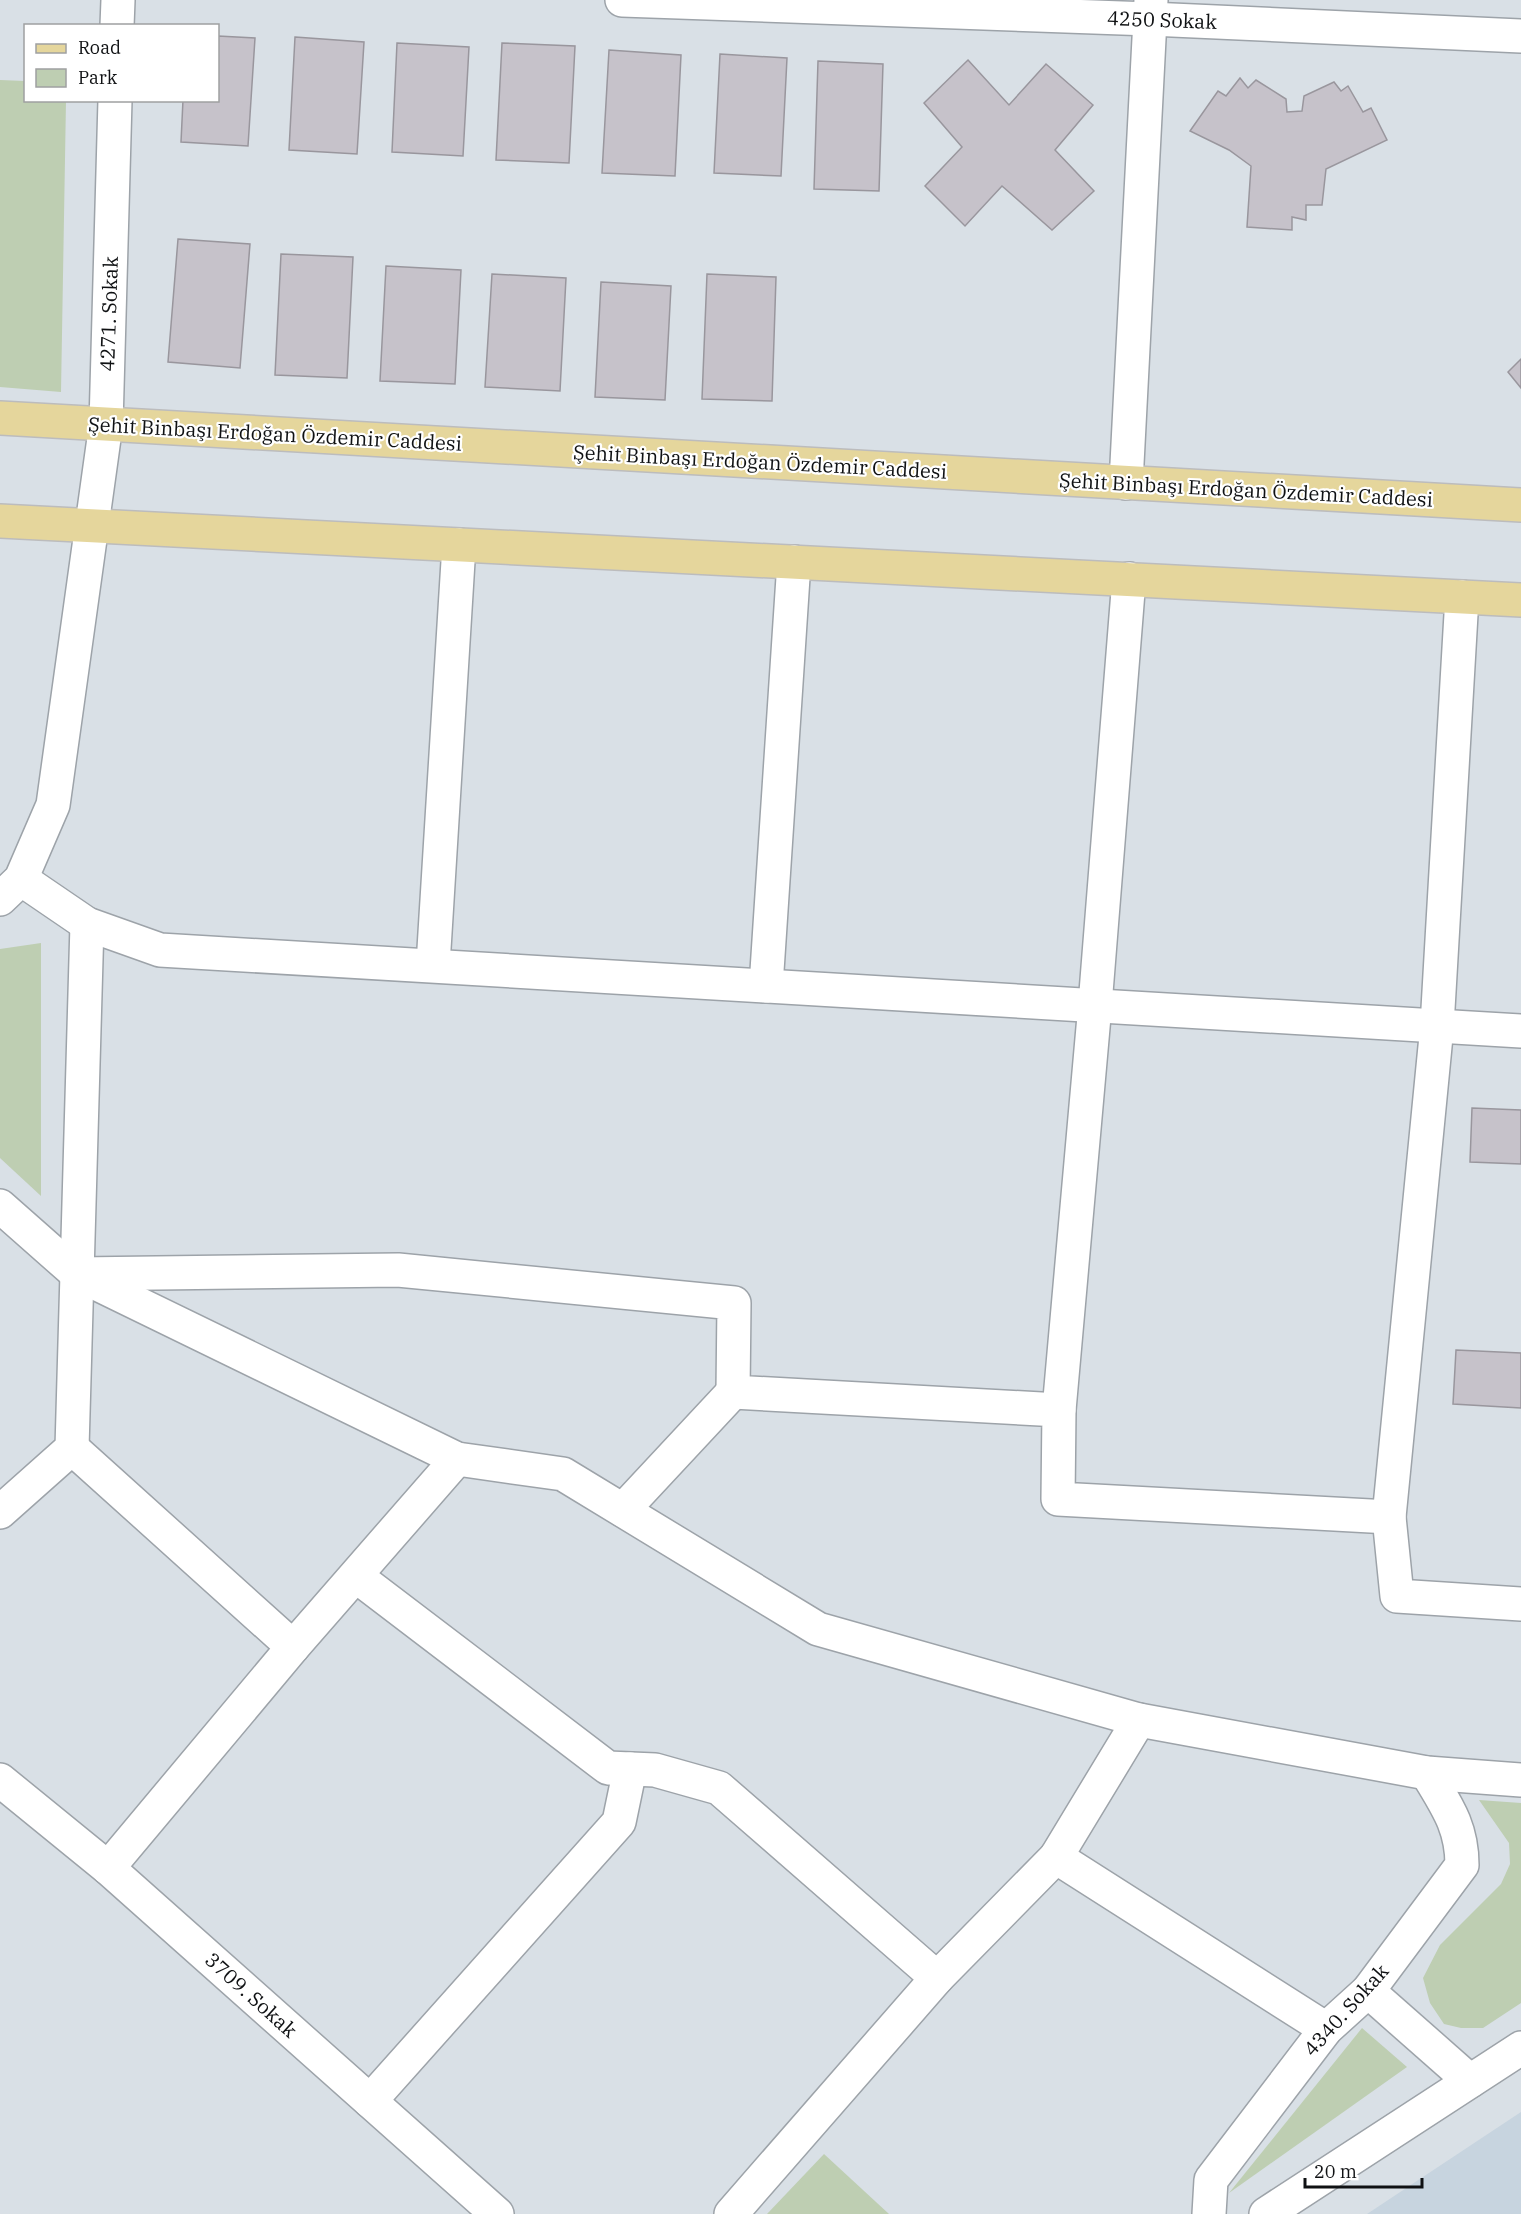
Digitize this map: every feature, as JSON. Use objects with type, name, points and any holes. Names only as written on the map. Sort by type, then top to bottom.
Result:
[{"type":"main road","name":"Şehit Binbaşı Erdoğan Özdemir Caddesi","points":[[0,418],[1521,506]]},
{"type":"main road","points":[[0,521],[1521,600]]},
{"type":"street","points":[[117,24],[118,0]]},
{"type":"street","name":"4250 Sokak","points":[[622,0],[1150,10],[1521,36]]},
{"type":"street","points":[[1126,483],[1150,10]]},
{"type":"street","name":"4271. Sokak","points":[[10,889],[52,805],[106,424],[115,102]]},
{"type":"street","points":[[433,966],[459,545]]},
{"type":"street","points":[[766,986],[794,562]]},
{"type":"street","points":[[1129,579],[1095,1005],[1059,1410],[1058,1499],[1389,1517]]},
{"type":"street","points":[[1462,597],[1437,1026],[1389,1517],[1397,1596],[1521,1604]]},
{"type":"street","points":[[10,889],[87,924],[160,950],[1521,1031]]},
{"type":"street","points":[[0,1512],[72,1448],[87,924]]},
{"type":"street","points":[[0,1206],[77,1274],[458,1459],[563,1474],[818,1629],[1139,1720],[1427,1773],[1521,1780]]},
{"type":"street","points":[[77,1274],[398,1270],[734,1303],[733,1392],[623,1510]]},
{"type":"street","points":[[733,1392],[1059,1410]]},
{"type":"street","points":[[72,1448],[293,1647]]},
{"type":"street","points":[[108,1868],[293,1647],[458,1459]]},
{"type":"street","points":[[356,1576],[608,1768],[655,1770],[719,1788],[938,1978]]},
{"type":"street","points":[[731,2214],[938,1978],[1056,1857],[1139,1720]]},
{"type":"street","points":[[370,2101],[618,1822],[630,1769]]},
{"type":"street","name":"4340. Sokak","points":[[1209,2214],[1211,2180],[1326,2029],[1368,1991],[1462,1865],[1462,1845],[1456,1823],[1427,1773]]},
{"type":"street","name":"3709. Sokak","points":[[0,1780],[108,1868],[497,2214]]},
{"type":"street","points":[[1056,1857],[1326,2029]]},
{"type":"street","points":[[1368,1991],[1470,2081]]},
{"type":"street","points":[[1266,2214],[1521,2048]]},
{"type":"shaded area","points":[[1521,2112],[1521,2214],[1367,2214]]},
{"type":"green space","points":[[0,80],[24,81],[24,102],[66,102],[61,392],[0,387]]},
{"type":"green space","points":[[41,943],[41,1196],[0,1158],[0,949]]},
{"type":"green space","points":[[1479,1800],[1521,1803],[1521,2003],[1483,2028],[1461,2028],[1444,2024],[1430,2003],[1423,1978],[1440,1945],[1501,1884],[1510,1864],[1509,1843]]},
{"type":"green space","points":[[1362,2028],[1407,2067],[1229,2193]]},
{"type":"green space","points":[[824,2154],[889,2214],[767,2214]]},
{"type":"building","points":[[219,36],[255,38],[248,146],[181,142],[183,102],[219,102]]},
{"type":"building","points":[[295,37],[364,42],[357,154],[289,150]]},
{"type":"building","points":[[397,43],[469,47],[463,156],[392,152]]},
{"type":"building","points":[[502,43],[575,46],[569,163],[496,160]]},
{"type":"building","points":[[609,50],[681,55],[675,176],[602,173]]},
{"type":"building","points":[[720,54],[787,58],[781,176],[714,173]]},
{"type":"building","points":[[968,60],[1009,105],[1046,64],[1093,105],[1055,150],[1094,191],[1052,230],[1002,186],[965,226],[925,186],[962,147],[924,103]]},
{"type":"building","points":[[818,61],[883,64],[879,191],[814,189]]},
{"type":"building","points":[[1240,78],[1248,88],[1256,80],[1286,99],[1287,112],[1302,111],[1304,96],[1334,82],[1341,91],[1348,86],[1363,112],[1371,108],[1387,140],[1326,169],[1322,205],[1306,205],[1306,220],[1292,217],[1292,230],[1247,227],[1251,166],[1229,150],[1190,131],[1218,91],[1226,96]]},
{"type":"building","points":[[178,239],[250,244],[240,368],[168,362]]},
{"type":"building","points":[[281,254],[353,257],[347,378],[275,375]]},
{"type":"building","points":[[386,266],[461,270],[455,384],[380,381]]},
{"type":"building","points":[[492,274],[566,278],[560,391],[485,387]]},
{"type":"building","points":[[707,274],[776,277],[772,401],[702,399]]},
{"type":"building","points":[[601,282],[671,286],[665,400],[595,397]]},
{"type":"building","points":[[1521,359],[1521,388],[1508,372]]},
{"type":"building","points":[[1472,1108],[1521,1110],[1521,1164],[1470,1162]]},
{"type":"building","points":[[1456,1350],[1521,1353],[1521,1408],[1453,1404]]}]
